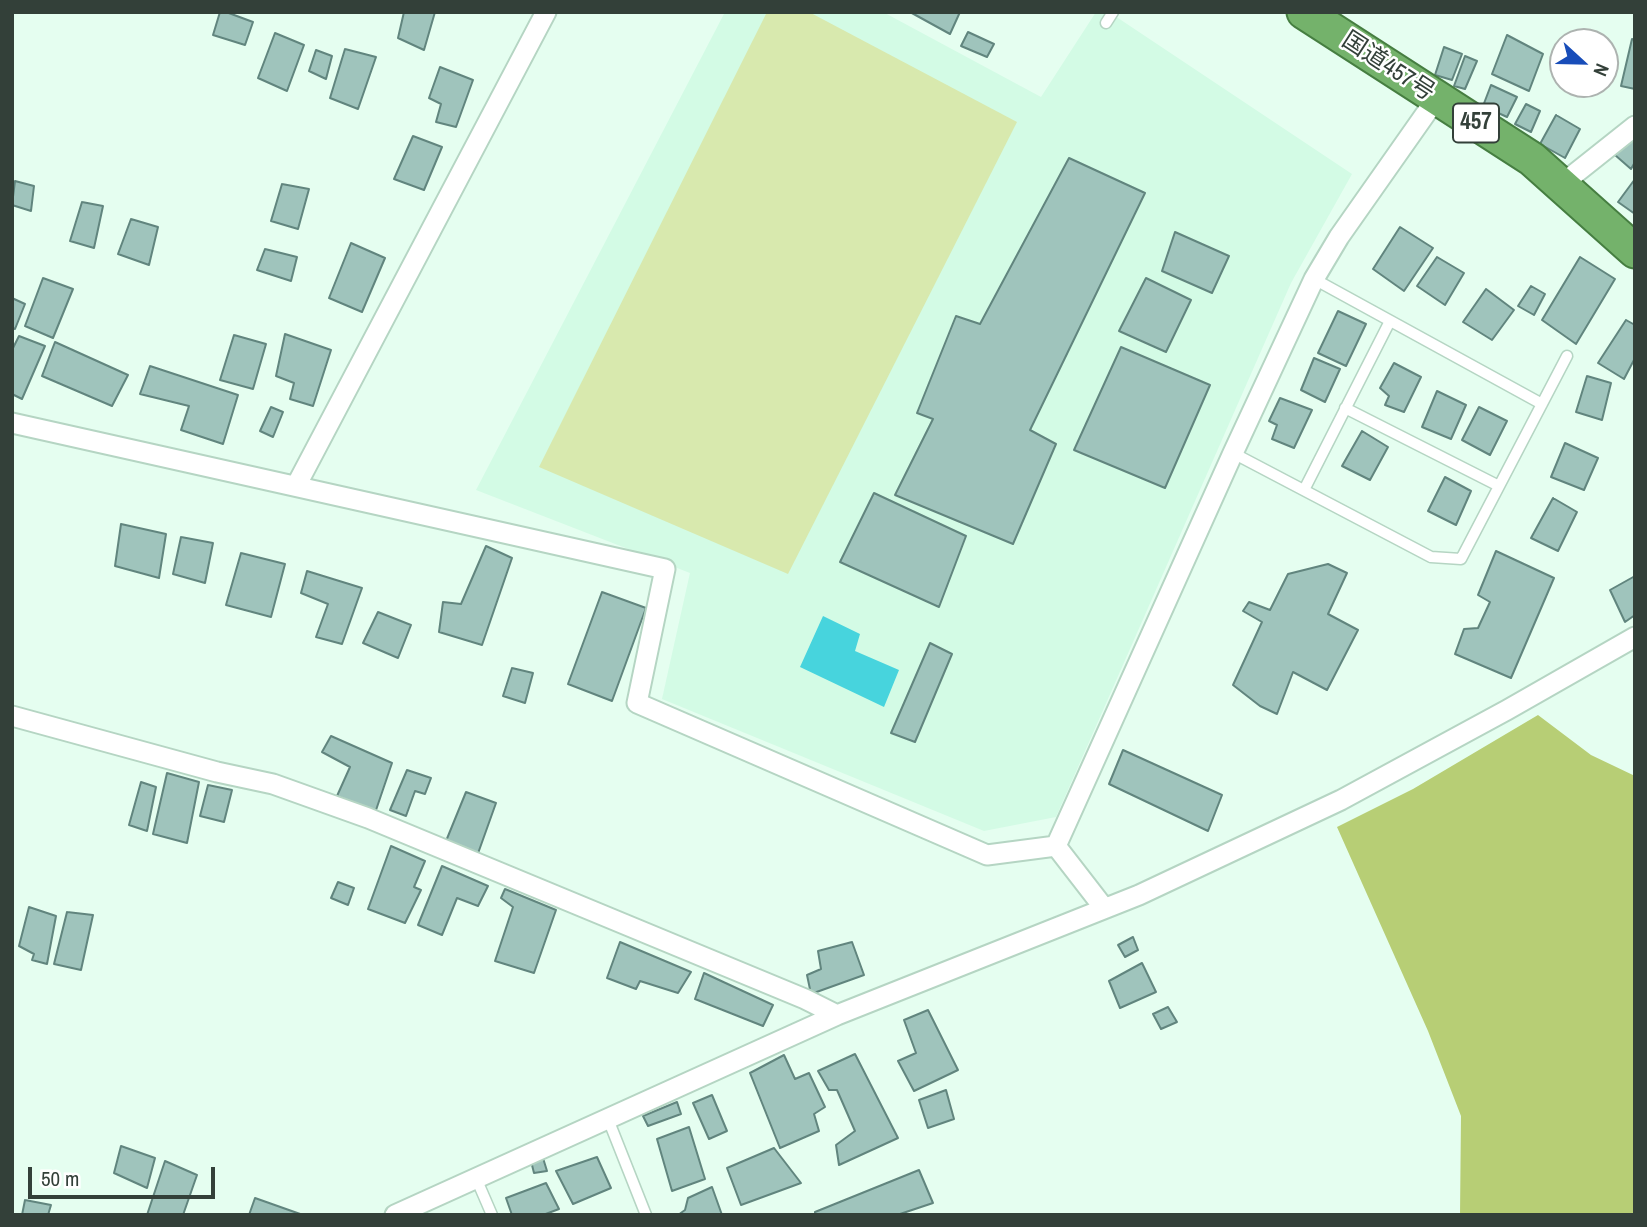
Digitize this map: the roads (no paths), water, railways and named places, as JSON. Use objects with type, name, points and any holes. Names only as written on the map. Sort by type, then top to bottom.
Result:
[{"type":"highway","name":"国道457号","points":[[1304,12],[1532,159],[1635,251]]},
{"type":"street","points":[[296,486],[546,12]]},
{"type":"street","points":[[1056,846],[1314,279],[1339,237],[1437,99]]},
{"type":"street","points":[[1562,184],[1635,126]]},
{"type":"street","points":[[12,423],[665,569],[637,703],[987,855],[1056,846]]},
{"type":"street","points":[[395,1215],[837,1015],[1139,895],[1341,800],[1635,637]]},
{"type":"street","points":[[12,716],[273,785],[368,818],[805,999],[837,1015]]},
{"type":"street","points":[[1056,846],[1104,908]]},
{"type":"lane","points":[[1106,23],[1113,12]]},
{"type":"lane","points":[[1314,279],[1542,404]]},
{"type":"lane","points":[[1304,490],[1390,321]]},
{"type":"lane","points":[[1233,453],[1431,557],[1461,559],[1567,356]]},
{"type":"lane","points":[[1345,408],[1499,486]]},
{"type":"lane","points":[[608,1119],[646,1215]]},
{"type":"lane","points":[[476,1178],[492,1215]]},
{"type":"water","points":[[823,616],[860,634],[855,651],[899,670],[884,707],[800,667]]}]
